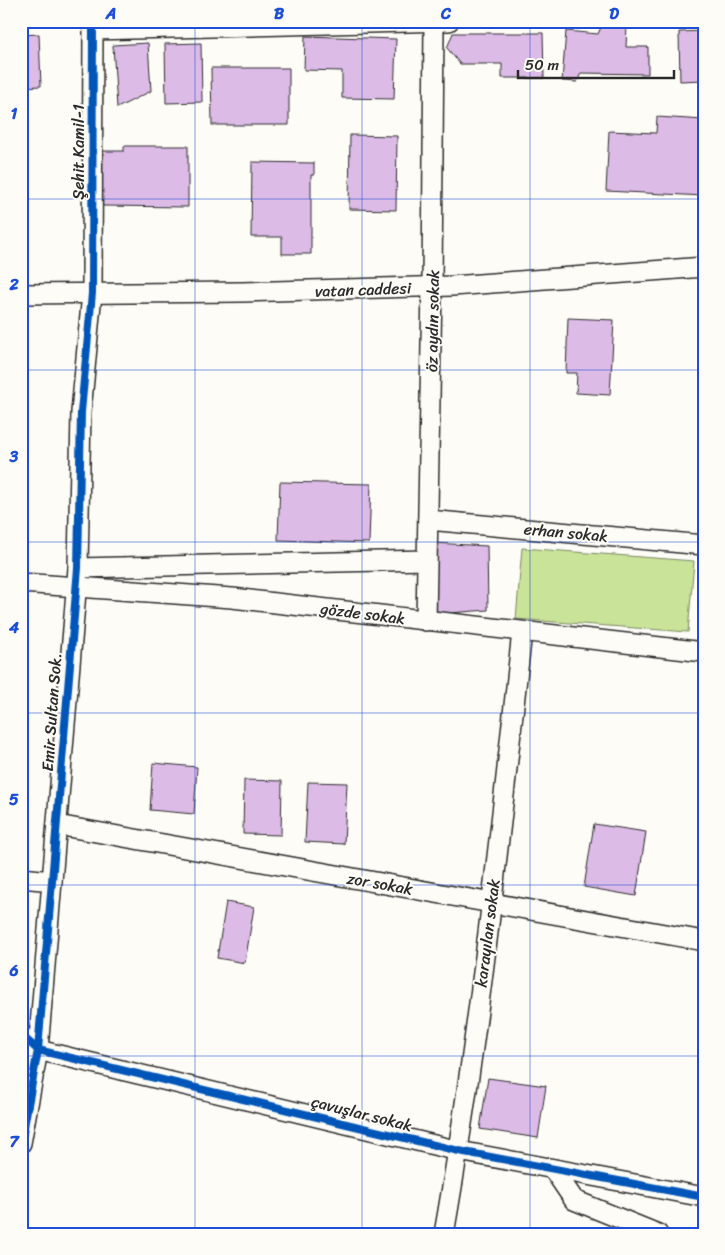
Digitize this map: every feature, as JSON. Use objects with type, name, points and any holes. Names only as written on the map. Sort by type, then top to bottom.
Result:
[{"type":"street","points":[[92,26],[439,22]]},
{"type":"street","name":"öz aydın sokak","points":[[426,620],[439,22]]},
{"type":"street","name":"Şehit Kamil-1","points":[[92,26],[92,288]]},
{"type":"street","name":"vatan caddesi","points":[[21,294],[92,288],[242,292],[432,287],[704,267]]},
{"type":"street","name":"Emir Sultan Sok.","points":[[21,1144],[38,1050],[57,824],[76,578],[81,412],[92,288]]},
{"type":"street","name":"erhan sokak","points":[[428,520],[704,545]]},
{"type":"street","name":"gözde sokak","points":[[21,583],[76,578],[427,560]]},
{"type":"street","name":"gözde sokak","points":[[76,578],[232,598],[704,652]]},
{"type":"street","name":"karayılan sokak","points":[[444,1234],[459,1151],[491,902],[522,632]]},
{"type":"street","name":"zor sokak","points":[[57,824],[704,940]]},
{"type":"street","points":[[21,878],[52,881]]},
{"type":"street","name":"çavuşlar sokak","points":[[21,1035],[38,1050],[459,1151],[704,1197]]},
{"type":"street","points":[[553,1169],[574,1200],[658,1234]]},
{"type":"green space","points":[[522,548],[694,561],[688,632],[516,619]]},
{"type":"building","points":[[602,25],[627,25],[626,47],[648,47],[648,74],[581,73],[577,82],[562,81],[566,31],[598,34]]},
{"type":"building","points":[[704,31],[704,80],[680,81],[679,32]]},
{"type":"building","points":[[453,33],[543,33],[544,78],[502,78],[502,64],[460,64],[447,48]]},
{"type":"building","points":[[39,34],[41,86],[21,87],[21,35]]},
{"type":"building","points":[[305,36],[396,39],[394,99],[342,98],[342,71],[304,70]]},
{"type":"building","points":[[148,43],[151,91],[117,108],[113,45]]},
{"type":"building","points":[[201,43],[202,102],[166,103],[165,44]]},
{"type":"building","points":[[211,68],[289,68],[289,125],[212,125]]},
{"type":"building","points":[[657,117],[704,120],[704,196],[606,191],[609,131],[656,133]]},
{"type":"building","points":[[350,135],[397,136],[396,210],[349,209]]},
{"type":"building","points":[[124,146],[188,146],[188,207],[103,206],[100,195],[99,151],[124,151]]},
{"type":"building","points":[[252,162],[314,163],[314,175],[311,175],[311,254],[282,254],[282,237],[251,237]]},
{"type":"building","points":[[568,318],[614,320],[610,395],[576,393],[577,373],[566,373]]},
{"type":"building","points":[[280,482],[371,484],[369,543],[278,540]]},
{"type":"building","points":[[433,543],[487,546],[488,610],[436,614]]},
{"type":"building","points":[[153,763],[197,767],[194,814],[150,810]]},
{"type":"building","points":[[244,780],[282,781],[281,835],[243,834]]},
{"type":"building","points":[[308,782],[347,783],[344,844],[305,842]]},
{"type":"building","points":[[594,824],[646,832],[636,896],[584,887]]},
{"type":"building","points":[[226,902],[254,907],[245,963],[217,958]]},
{"type":"building","points":[[488,1078],[546,1086],[538,1138],[480,1129]]},
{"type":"cycle path","points":[[21,1143],[38,1050],[78,568],[81,412],[92,293],[93,21]]},
{"type":"cycle path","points":[[21,1035],[38,1050],[459,1151],[704,1197]]}]
